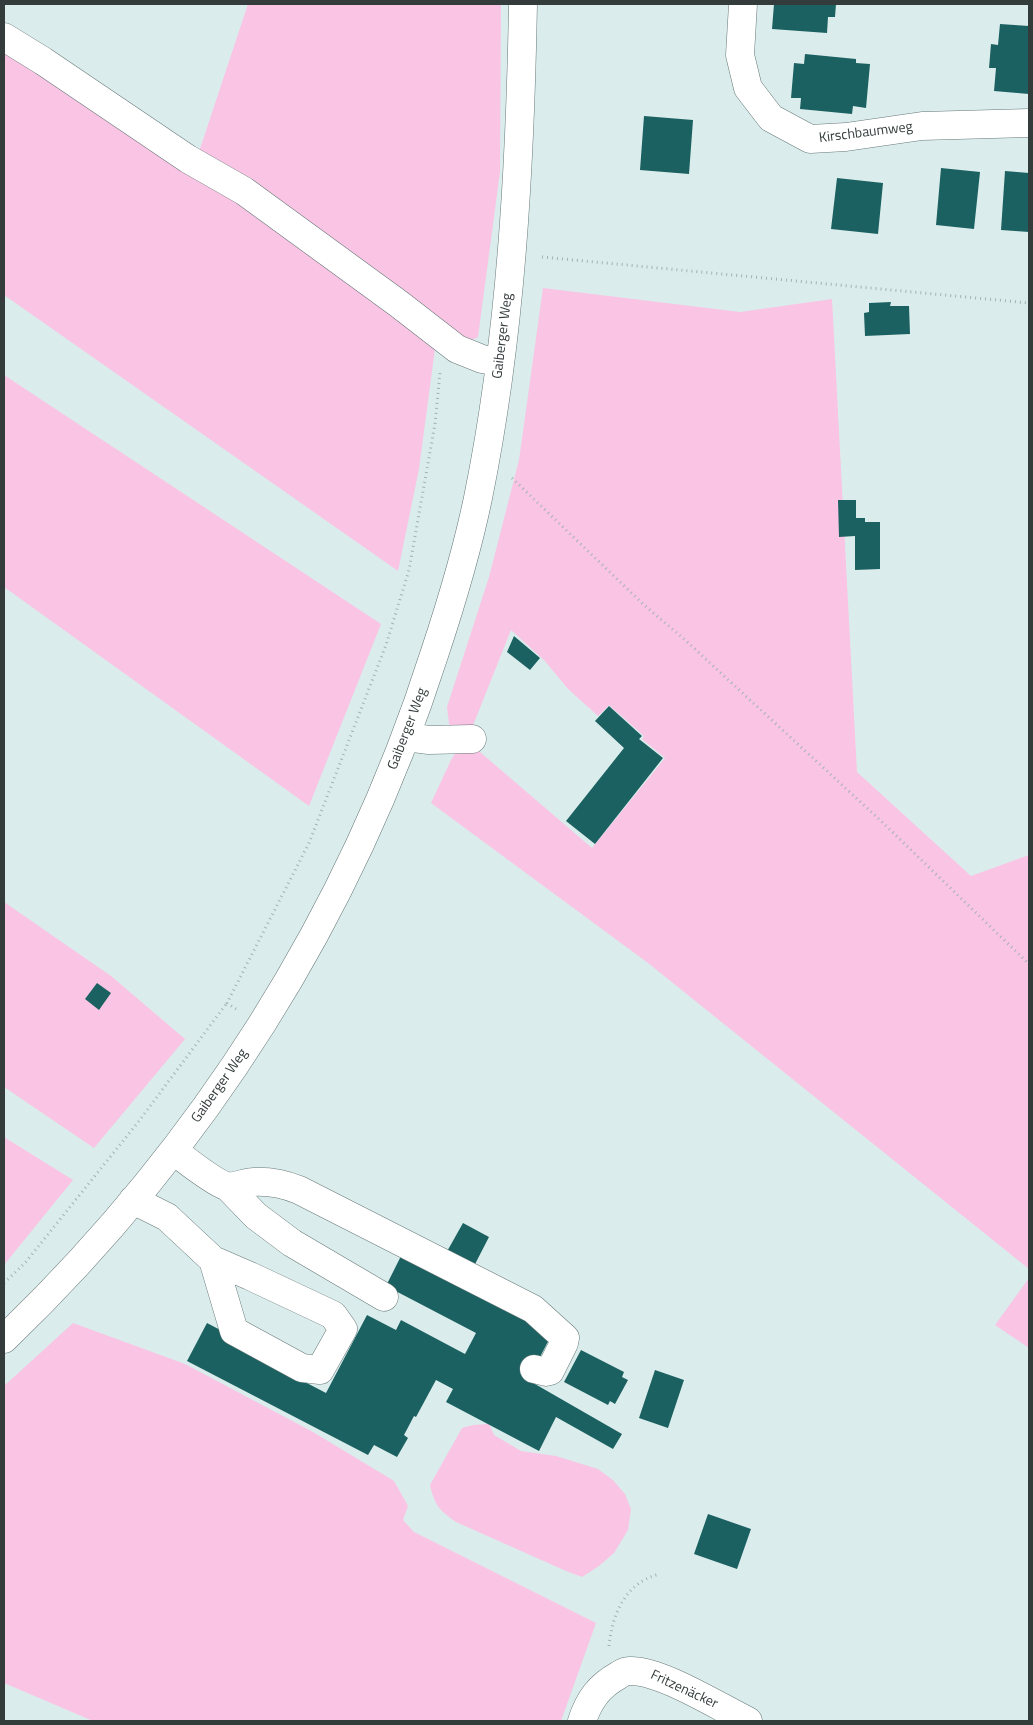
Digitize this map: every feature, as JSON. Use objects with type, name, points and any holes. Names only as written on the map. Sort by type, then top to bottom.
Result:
[{"type":"street","name":"Gaiberger Weg","points":[[4,1339],[67,1275],[174,1151],[213,1098],[262,1025],[345,879],[406,737],[459,574],[478,499],[486,454],[500,362],[512,254],[518,162],[523,4]]},
{"type":"street","name":"Kirschbaumweg","points":[[743,4],[740,54],[748,88],[771,118],[810,139],[846,138],[922,126],[1029,123]]},
{"type":"street","points":[[4,37],[43,61],[188,159],[244,191],[399,304],[457,349],[482,359],[500,362]]},
{"type":"street","points":[[406,737],[429,740],[472,739]]},
{"type":"street","points":[[174,1151],[206,1174],[227,1186],[256,1216],[287,1239],[384,1297]]},
{"type":"street","points":[[227,1186],[252,1182],[285,1184],[533,1309],[565,1338],[550,1371],[534,1369]]},
{"type":"street","points":[[133,1200],[168,1217],[213,1260],[333,1315],[343,1329],[320,1370],[302,1368],[234,1331],[213,1260]]},
{"type":"street","name":"Fritzenäcker","points":[[582,1721],[587,1706],[598,1690],[611,1679],[627,1671],[647,1672],[678,1685],[748,1721]]},
{"type":"path","points":[[512,254],[1029,303]]},
{"type":"path","points":[[4,1283],[25,1263],[140,1121],[226,1003],[309,843],[386,645],[409,570],[435,424],[443,338]]},
{"type":"path","points":[[486,454],[643,604],[684,639],[880,820],[1029,964]]},
{"type":"path","points":[[226,1003],[262,1025]]},
{"type":"path","points":[[611,1679],[608,1652],[611,1627],[619,1607],[628,1594],[639,1584],[660,1574]]},
{"type":"shaded area","points":[[248,4],[501,4],[500,172],[478,337],[466,343],[436,341],[419,469],[398,571],[4,295],[4,47],[193,170]]},
{"type":"shaded area","points":[[543,288],[740,312],[832,299],[857,772],[971,876],[1029,855],[1029,1269],[648,963],[431,803],[459,747],[473,746],[592,848],[665,758],[642,739],[644,736],[609,705],[598,716],[568,689],[544,660],[511,630],[470,733],[456,730],[449,724],[447,707],[489,577],[519,460]]},
{"type":"shaded area","points":[[4,375],[381,624],[309,806],[4,587]]},
{"type":"shaded area","points":[[4,902],[111,976],[185,1039],[94,1148],[4,1087]]},
{"type":"shaded area","points":[[4,1137],[73,1180],[4,1265]]},
{"type":"shaded area","points":[[1029,1278],[1029,1348],[995,1325]]},
{"type":"shaded area","points":[[73,1323],[185,1364],[313,1432],[394,1481],[408,1506],[403,1520],[414,1532],[596,1623],[561,1721],[93,1721],[4,1683],[4,1386]]},
{"type":"shaded area","points":[[489,1424],[494,1435],[521,1451],[556,1456],[598,1469],[613,1480],[625,1494],[631,1509],[628,1530],[614,1553],[582,1577],[456,1522],[442,1511],[436,1503],[430,1485],[462,1428]]},
{"type":"building","points":[[774,4],[836,4],[835,17],[828,17],[827,33],[772,29]]},
{"type":"building","points":[[1000,24],[1029,26],[1029,94],[994,91],[996,68],[989,68],[991,44],[998,45]]},
{"type":"building","points":[[805,54],[856,59],[856,63],[870,64],[866,108],[853,106],[852,114],[800,109],[801,98],[791,98],[794,63],[804,64]]},
{"type":"building","points":[[644,116],[693,120],[689,174],[640,170]]},
{"type":"building","points":[[941,168],[980,172],[974,229],[936,225]]},
{"type":"building","points":[[1005,171],[1029,173],[1029,232],[1001,230]]},
{"type":"building","points":[[837,178],[883,183],[878,234],[831,229]]},
{"type":"building","points":[[891,302],[890,306],[909,306],[910,334],[865,336],[864,313],[869,312],[869,303]]},
{"type":"building","points":[[838,500],[856,500],[856,518],[865,518],[865,522],[880,522],[880,569],[855,570],[855,536],[839,537]]},
{"type":"building","points":[[514,636],[540,658],[530,670],[507,652]]},
{"type":"building","points":[[609,706],[642,736],[639,739],[663,758],[595,844],[566,821],[624,748],[595,721]]},
{"type":"building","points":[[97,983],[111,993],[99,1010],[85,999]]},
{"type":"building","points":[[463,1223],[489,1237],[472,1270],[445,1255]]},
{"type":"building","points":[[403,1252],[553,1332],[528,1380],[622,1434],[613,1449],[556,1417],[539,1451],[446,1402],[453,1389],[436,1380],[404,1435],[408,1438],[397,1457],[374,1445],[368,1455],[187,1361],[207,1323],[306,1375],[303,1381],[326,1393],[367,1315],[396,1330],[401,1320],[465,1354],[476,1333],[386,1286]]},
{"type":"building","points":[[581,1350],[624,1372],[622,1377],[628,1380],[615,1404],[610,1401],[608,1405],[564,1382]]},
{"type":"building","points":[[655,1370],[684,1380],[668,1428],[639,1418]]},
{"type":"building","points":[[708,1514],[751,1529],[737,1569],[694,1554]]}]
